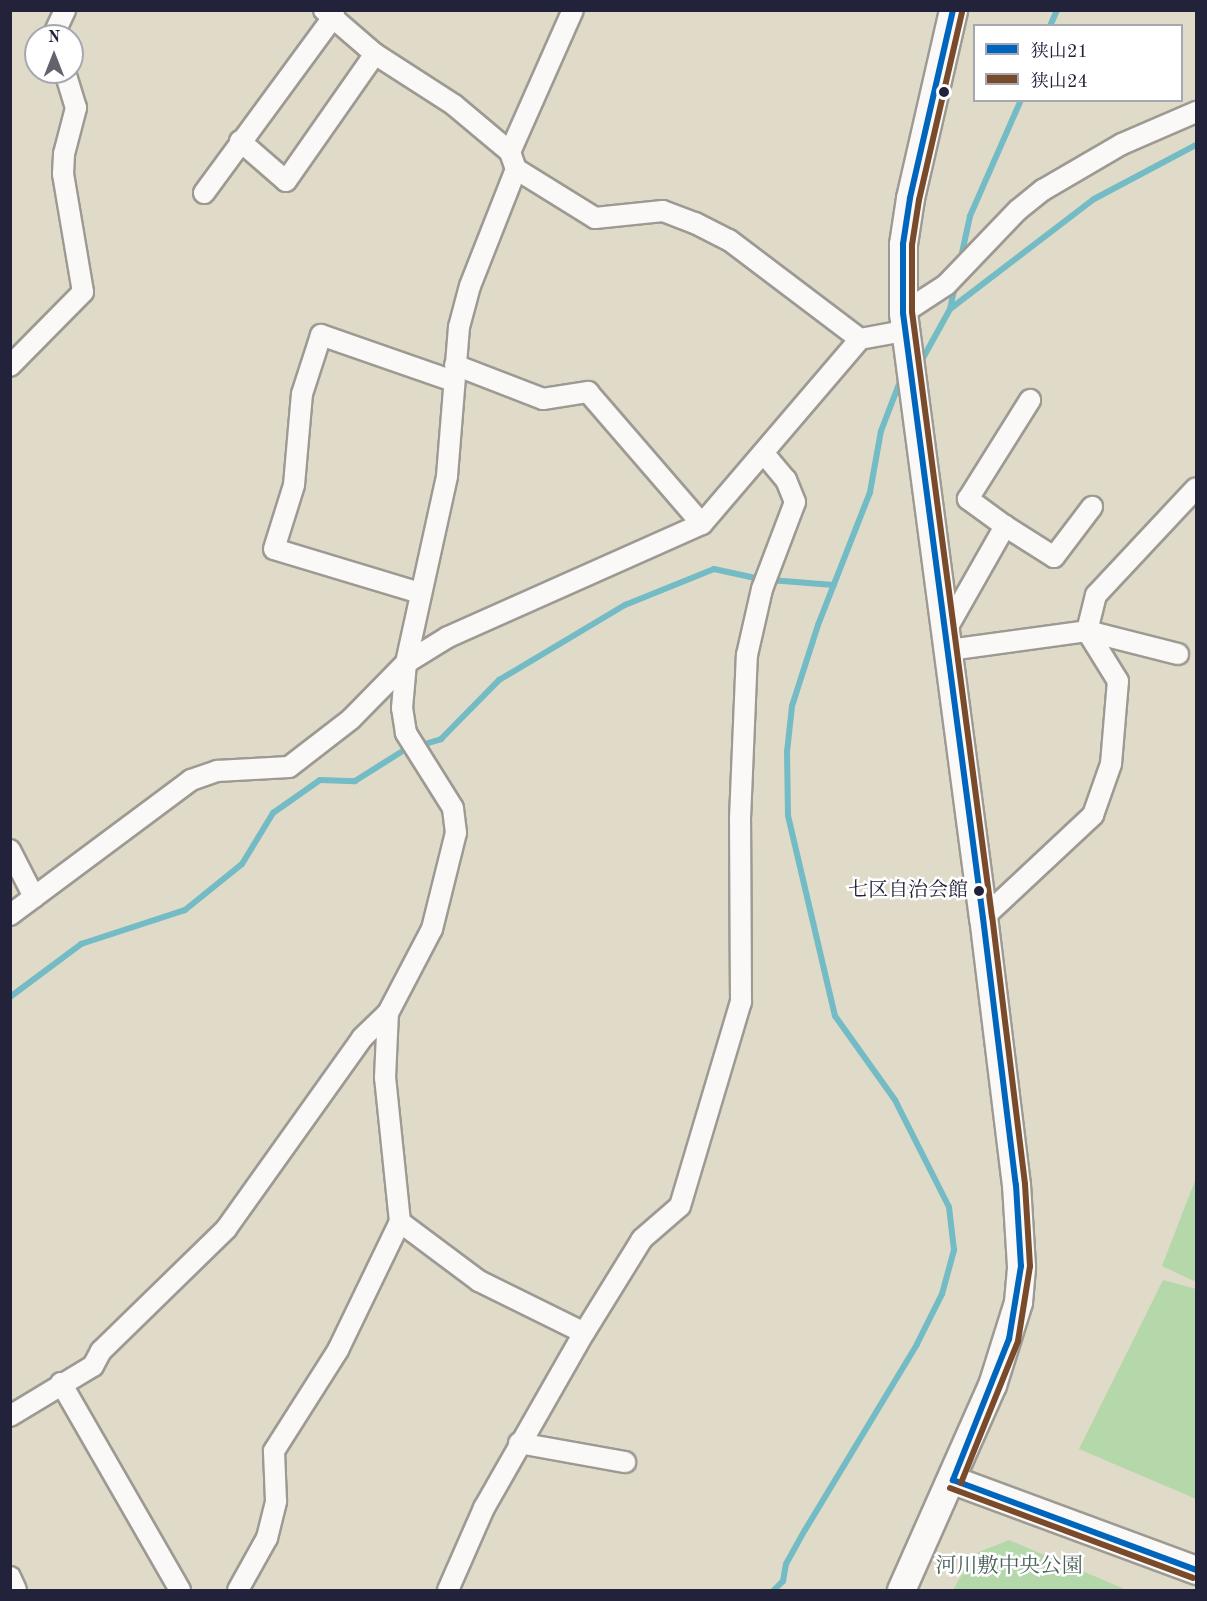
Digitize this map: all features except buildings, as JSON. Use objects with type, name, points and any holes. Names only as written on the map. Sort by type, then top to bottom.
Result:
[{"type":"main road","points":[[901,1590],[952,1480],[1009,1339],[1021,1266],[1016,1185],[983,918],[948,640],[904,322],[903,244],[910,198],[953,10]]},
{"type":"main road","points":[[952,1480],[1197,1570]]},
{"type":"street","points":[[58,24],[64,10]]},
{"type":"street","points":[[10,1416],[61,1383],[93,1366],[101,1351],[226,1229],[362,1038],[388,1013],[432,929],[456,833],[453,808],[406,733],[402,708],[406,663],[445,486],[459,327],[470,286],[513,160],[573,10]]},
{"type":"street","points":[[204,193],[329,13],[375,54],[454,105],[513,160],[595,218],[663,211],[695,223],[729,240],[860,339]]},
{"type":"street","points":[[240,141],[286,181],[375,54]]},
{"type":"street","points":[[10,366],[83,292],[63,174],[64,154],[76,108],[69,84]]},
{"type":"street","points":[[10,915],[191,780],[217,771],[289,767],[351,719],[406,663],[448,637],[540,593],[702,524],[860,339],[904,322],[946,285],[1017,210],[1043,190],[1122,144],[1197,112]]},
{"type":"street","points":[[420,593],[274,549],[294,485],[302,394],[321,335],[543,399],[588,392],[702,524]]},
{"type":"street","points":[[1030,400],[968,499],[1054,557],[1092,507]]},
{"type":"street","points":[[448,1590],[484,1508],[519,1443],[584,1333],[642,1239],[680,1206],[741,1002],[741,807],[747,655],[762,589],[795,502],[786,480],[763,453]]},
{"type":"street","points":[[983,918],[1093,815],[1111,764],[1118,681],[1087,631],[1096,595],[1197,488]]},
{"type":"street","points":[[948,640],[1005,526]]},
{"type":"street","points":[[948,640],[1087,631],[1178,654]]},
{"type":"street","points":[[10,850],[34,897]]},
{"type":"street","points":[[238,1590],[267,1538],[276,1501],[274,1450],[338,1350],[400,1222],[385,1078],[388,1013]]},
{"type":"street","points":[[400,1222],[479,1281],[584,1333]]},
{"type":"street","points":[[61,1383],[180,1590]]},
{"type":"street","points":[[519,1443],[625,1462]]},
{"type":"street","points":[[10,1577],[16,1590]]},
{"type":"green space","points":[[1196,1178],[1196,1282],[1162,1266]]},
{"type":"green space","points":[[1163,1280],[1196,1289],[1196,1499],[1079,1449]]},
{"type":"green space","name":"河川敷中央公園","points":[[1009,1540],[1127,1590],[953,1590],[974,1554]]},
{"type":"waterway","points":[[1051,24],[1057,10]]},
{"type":"waterway","points":[[960,262],[970,216],[1020,102]]},
{"type":"waterway","points":[[950,309],[1094,199],[1196,145]]},
{"type":"waterway","points":[[923,358],[950,309],[955,285]]},
{"type":"waterway","points":[[774,1590],[783,1581],[786,1564],[805,1530],[917,1344],[942,1294],[954,1250],[949,1207],[895,1100],[835,1016],[788,815],[787,752],[792,706],[818,625],[870,492],[881,431],[901,379]]},
{"type":"waterway","points":[[425,744],[441,739],[499,680],[625,605],[714,569],[760,579]]},
{"type":"waterway","points":[[770,580],[834,585]]},
{"type":"waterway","points":[[10,997],[81,944],[185,910],[242,864],[273,813],[320,780],[355,781],[401,752]]},
{"type":"transit line","name":"狭山21","points":[[953,10],[910,198],[903,244],[903,313],[983,918],[1016,1185],[1021,1266],[1009,1339],[953,1480]]},
{"type":"transit line","name":"狭山24","points":[[961,1483],[1018,1341],[1030,1266],[1025,1184],[992,917],[912,312],[912,245],[919,200],[962,12]]},
{"type":"transit line","name":"狭山21","points":[[953,1480],[1196,1570]]},
{"type":"transit line","name":"狭山24","points":[[950,1488],[1193,1578]]},
{"type":"place","name":"七区自治会館","points":[[979,891]]}]
